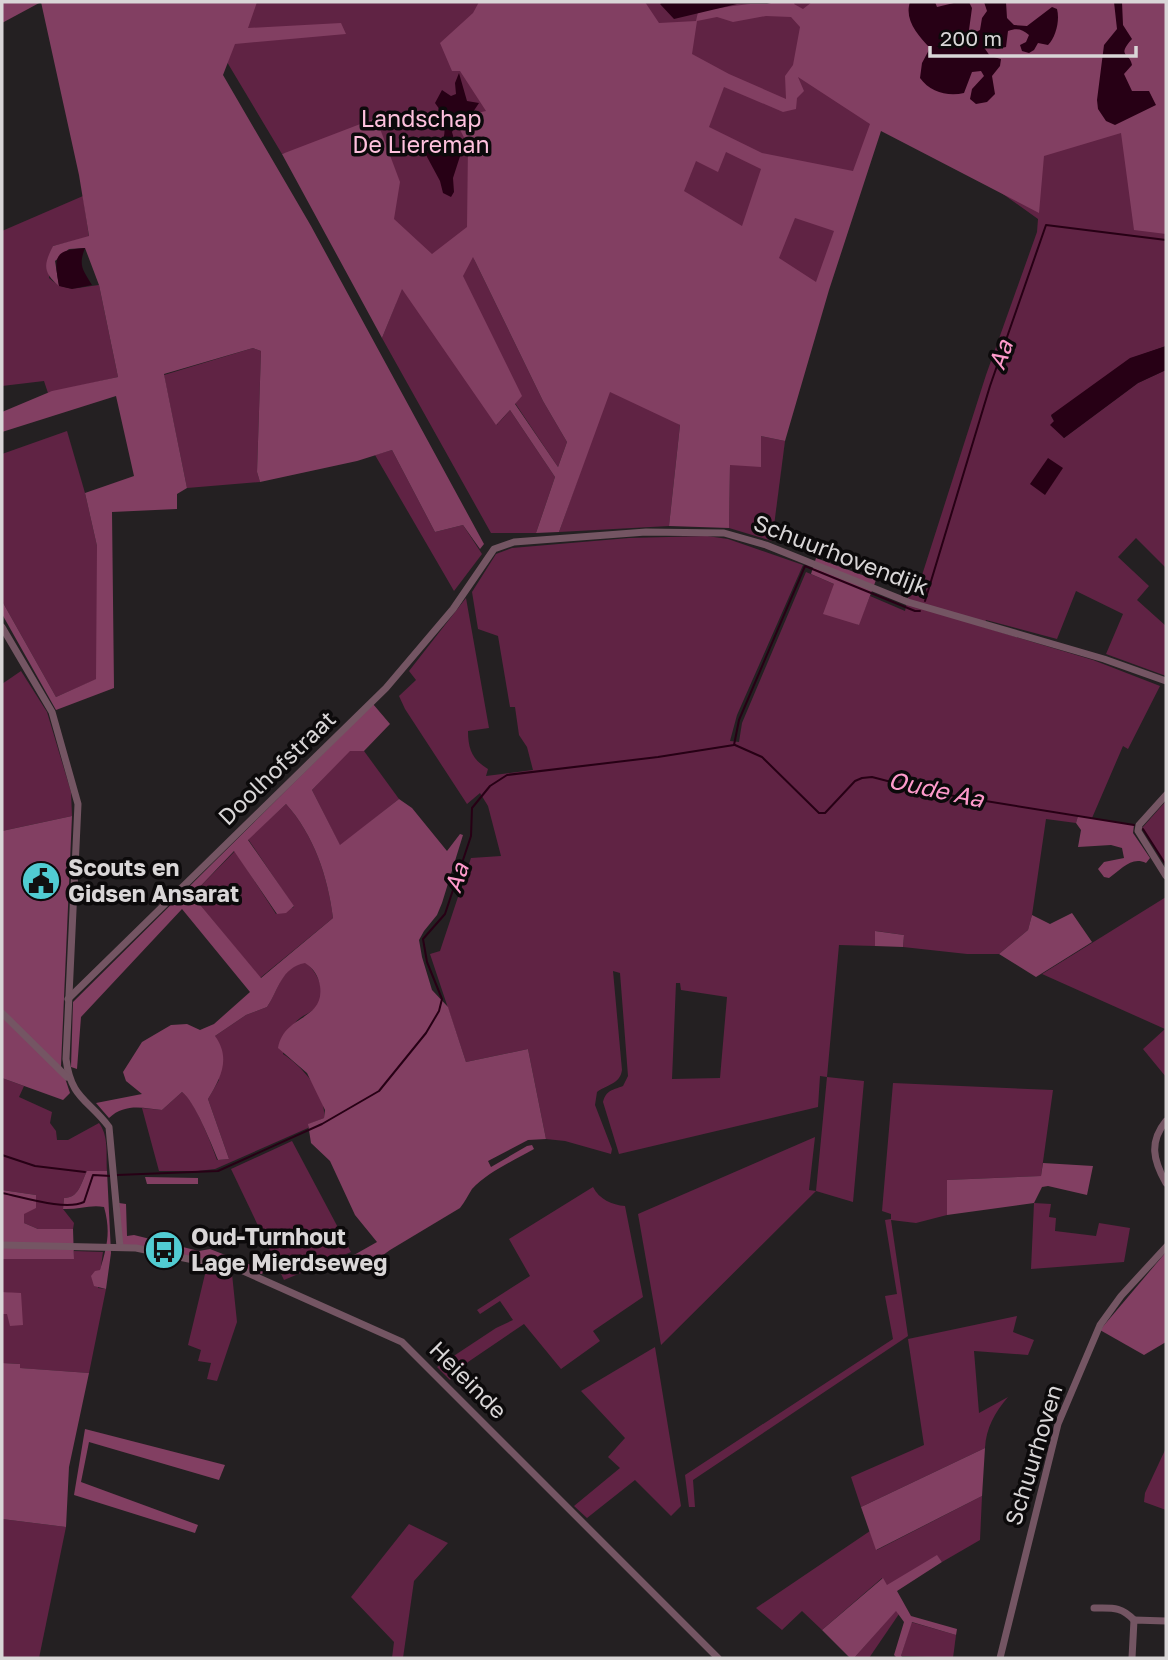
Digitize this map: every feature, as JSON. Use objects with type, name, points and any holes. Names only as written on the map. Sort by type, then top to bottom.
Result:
[{"type":"street","name":"Schuurhovendijk","points":[[494,549],[514,542],[646,533],[724,533],[766,545],[908,603],[1104,659],[1166,681]]},
{"type":"street","name":"Doolhofstraat","points":[[68,999],[386,688],[453,609],[494,549]]},
{"type":"street","points":[[2,626],[52,712],[78,804],[68,999],[68,1077]]},
{"type":"street","points":[[1166,795],[1139,825],[1138,831],[1166,876]]},
{"type":"street","points":[[2,1013],[68,1077],[76,1093],[99,1114],[108,1127],[120,1247]]},
{"type":"street","points":[[1166,1121],[1158,1131],[1153,1148],[1156,1165],[1166,1183]]},
{"type":"street","name":"Heieinde","points":[[2,1245],[136,1248],[242,1270],[402,1342],[718,1658]]},
{"type":"street","name":"Schuurhoven","points":[[1000,1658],[1058,1424],[1100,1325],[1121,1296],[1166,1247]]},
{"type":"street","points":[[1094,1608],[1126,1611],[1134,1620],[1132,1658]]},
{"type":"street","points":[[1134,1620],[1166,1621]]},
{"type":"green space","name":"Landschap De Liereman","points":[[250,2],[1166,2],[1166,346],[1130,359],[1051,416],[1064,438],[1138,383],[1166,370],[1166,568],[1136,538],[1118,557],[1149,586],[1137,600],[1166,626],[1166,676],[1106,654],[1123,614],[1076,591],[1057,639],[986,620],[983,627],[1093,660],[1160,686],[1128,749],[1123,746],[1092,818],[1078,816],[1076,823],[1046,819],[1028,930],[999,954],[967,954],[903,947],[904,935],[876,931],[875,946],[839,945],[827,1077],[820,1076],[818,1107],[619,1154],[603,1102],[608,1093],[623,1086],[628,1076],[620,973],[613,971],[622,1070],[616,1081],[597,1092],[595,1105],[612,1149],[611,1154],[565,1141],[546,1139],[528,1049],[466,1062],[430,954],[440,951],[471,858],[501,856],[488,806],[480,793],[467,804],[399,696],[416,680],[409,671],[466,598],[489,728],[468,731],[470,749],[475,758],[488,769],[486,776],[533,770],[527,747],[519,735],[515,707],[510,707],[498,636],[478,629],[472,592],[496,554],[512,548],[629,538],[707,536],[728,539],[803,565],[737,715],[730,741],[739,742],[742,723],[806,572],[834,584],[858,625],[870,596],[905,611],[909,593],[916,594],[986,375],[1037,232],[1038,219],[979,177],[884,120],[809,340],[677,423],[680,425],[669,526],[559,532],[609,391],[474,259],[543,401],[567,442],[558,467],[515,403],[497,425],[510,410],[555,477],[536,533],[491,533],[382,338],[396,303],[285,153],[282,154],[227,62]],"holes":[[[676,983],[680,983],[681,990],[727,997],[720,1078],[672,1079]]]},
{"type":"green space","points":[[83,196],[89,237],[53,246],[49,278],[67,288],[99,285],[118,377],[48,393],[44,381],[2,386],[2,231]]},
{"type":"green space","points":[[253,348],[261,351],[257,472],[260,482],[187,488],[164,375]]},
{"type":"green space","points":[[67,431],[97,546],[97,679],[56,697],[2,601],[2,454]]},
{"type":"green space","points":[[761,436],[785,441],[772,541],[729,528],[730,465]]},
{"type":"green space","points":[[392,450],[435,532],[463,525],[482,554],[454,591],[375,455]]},
{"type":"green space","points":[[21,671],[47,712],[71,792],[72,816],[2,831],[2,684]]},
{"type":"green space","points":[[350,750],[364,751],[399,799],[340,846],[312,790]]},
{"type":"green space","points":[[1166,801],[1166,865],[1142,828]]},
{"type":"green space","points":[[286,804],[304,829],[318,857],[333,918],[260,978],[192,895],[235,851],[276,914],[294,907],[248,839]]},
{"type":"green space","points":[[1166,897],[1166,1077],[1143,1049],[1165,1029],[1042,974]]},
{"type":"green space","points":[[305,962],[318,978],[320,998],[313,1010],[293,1026],[283,1054],[312,1082],[322,1100],[324,1118],[309,1124],[308,1128],[215,1169],[159,1171],[142,1108],[162,1110],[182,1092],[197,1113],[217,1160],[229,1159],[208,1099],[219,1080],[215,1036],[246,1015],[267,1007],[286,974]]},
{"type":"green space","points":[[827,1077],[864,1081],[853,1202],[816,1191]]},
{"type":"green space","points":[[2,1078],[24,1086],[19,1097],[52,1112],[50,1123],[56,1131],[57,1140],[68,1140],[99,1123],[102,1128],[107,1171],[87,1171],[76,1193],[64,1198],[63,1209],[74,1223],[73,1229],[38,1229],[24,1223],[23,1214],[36,1195],[2,1190]]},
{"type":"green space","points":[[893,1083],[1053,1090],[1041,1176],[947,1180],[947,1215],[916,1223],[891,1220],[908,1336],[693,1480],[695,1507],[689,1507],[685,1475],[893,1339],[885,1296],[897,1294],[885,1220],[891,1219],[891,1214],[882,1211]]},
{"type":"green space","points":[[815,1137],[809,1190],[816,1191],[661,1345],[638,1214]]},
{"type":"green space","points":[[292,1141],[351,1252],[284,1280],[231,1169]]},
{"type":"green space","points":[[593,1187],[606,1201],[625,1206],[643,1297],[593,1331],[600,1341],[561,1369],[524,1324],[468,1362],[450,1380],[437,1367],[496,1328],[513,1320],[500,1301],[480,1314],[477,1310],[530,1276],[509,1239]]},
{"type":"green space","points":[[1034,1203],[1051,1204],[1049,1217],[1056,1218],[1055,1231],[1096,1236],[1099,1223],[1130,1228],[1124,1262],[1031,1269]]},
{"type":"green space","points":[[74,1251],[103,1252],[98,1288],[106,1289],[89,1373],[19,1368],[20,1364],[2,1363],[2,1314],[7,1314],[20,1294],[2,1292],[2,1259],[74,1259]]},
{"type":"green space","points":[[206,1270],[232,1274],[237,1322],[217,1381],[207,1379],[211,1363],[198,1361],[201,1350],[188,1345]]},
{"type":"green space","points":[[1017,1316],[1013,1332],[1034,1340],[1028,1355],[974,1351],[979,1413],[1008,1397],[992,1421],[985,1448],[861,1507],[851,1477],[924,1445],[908,1339]]},
{"type":"green space","points":[[655,1347],[681,1506],[671,1516],[635,1480],[587,1518],[574,1506],[620,1468],[608,1457],[625,1438],[581,1391]]},
{"type":"green space","points":[[1166,1448],[1166,1510],[1144,1502],[1145,1493]]},
{"type":"green space","points":[[982,1496],[980,1540],[942,1562],[937,1556],[887,1586],[882,1578],[822,1630],[802,1611],[782,1630],[756,1608],[870,1531],[877,1550]]},
{"type":"green space","points":[[2,1519],[66,1527],[39,1658],[2,1658]]},
{"type":"green space","points":[[409,1524],[448,1543],[414,1581],[403,1658],[392,1658],[394,1642],[351,1597]]},
{"type":"green space","points":[[896,1610],[899,1614],[869,1658],[854,1658]]},
{"type":"green space","points":[[911,1622],[956,1635],[953,1658],[901,1656]]},
{"type":"shaded area","points":[[2,2],[41,2],[2,23]]},
{"type":"shaded area","points":[[41,2],[257,2],[248,28],[341,23],[346,34],[235,44],[223,75],[311,226],[484,544],[480,549],[463,525],[435,532],[392,450],[357,461],[260,482],[257,472],[261,351],[253,348],[164,374],[187,488],[177,494],[177,509],[112,512],[114,688],[56,710],[2,614],[2,601],[56,697],[96,679],[97,546],[85,493],[134,476],[116,396],[2,432],[2,412],[52,391],[118,377],[99,285],[85,248],[69,249],[55,261],[59,286],[46,268],[53,246],[89,236],[79,175]]},
{"type":"shaded area","points":[[479,2],[645,2],[659,23],[696,21],[698,12],[735,6],[795,2],[794,4],[803,9],[812,2],[1166,2],[1166,234],[1134,230],[1121,133],[1044,156],[1039,213],[881,131],[829,290],[785,441],[761,436],[761,467],[730,465],[729,528],[669,526],[680,425],[610,392],[559,532],[536,533],[555,477],[510,410],[496,425],[402,289],[382,338],[282,154],[376,118],[400,182],[394,219],[432,254],[467,227],[468,145],[458,126],[463,116],[486,111],[460,71],[452,71],[440,43],[473,13]],"holes":[[[766,16],[791,17],[800,27],[793,65],[785,76],[786,99],[692,54],[697,21],[717,17],[733,22]],[[798,77],[870,124],[853,171],[762,153],[709,127],[724,87],[783,112],[796,109],[797,98],[804,91]],[[726,152],[761,169],[742,226],[684,191],[696,161],[718,172]],[[795,218],[834,231],[816,282],[779,258]],[[473,257],[543,401],[567,442],[558,467],[515,404],[522,396],[463,276]]]},
{"type":"shaded area","points":[[775,2],[737,4],[674,19],[660,4]]},
{"type":"shaded area","points":[[910,2],[935,2],[937,7],[969,2],[972,8],[969,30],[974,33],[980,30],[982,18],[987,11],[984,2],[1006,2],[1007,18],[1014,25],[1027,26],[1052,7],[1057,9],[1058,23],[1048,45],[1038,43],[1029,53],[1022,51],[1020,45],[1026,42],[1029,35],[1019,30],[1008,31],[1006,47],[997,49],[986,44],[983,46],[990,56],[1001,59],[1000,66],[992,76],[995,94],[987,102],[976,104],[970,99],[972,89],[984,76],[981,71],[972,72],[964,93],[958,94],[934,90],[920,78],[922,63],[930,48],[911,21]]},
{"type":"shaded area","points":[[1114,2],[1122,2],[1123,25],[1132,39],[1124,52],[1132,65],[1124,74],[1132,91],[1149,91],[1156,105],[1115,125],[1106,121],[1098,109],[1097,100],[1104,45],[1117,29]]},
{"type":"shaded area","points":[[459,73],[467,101],[479,103],[473,112],[461,115],[452,132],[454,139],[463,147],[453,178],[454,192],[451,197],[443,193],[440,181],[426,155],[431,144],[442,144],[444,139],[443,118],[435,103],[442,90],[451,96],[456,94],[455,83]]},
{"type":"shaded area","points":[[85,248],[82,268],[92,285],[72,289],[59,286],[56,268],[58,257],[67,251]]},
{"type":"shaded area","points":[[1166,346],[1166,370],[1138,383],[1064,438],[1050,425],[1054,421],[1051,415],[1130,358]]},
{"type":"shaded area","points":[[1048,458],[1063,468],[1045,495],[1030,484]]},
{"type":"shaded area","points":[[816,558],[876,580],[859,625],[823,614],[834,584],[811,574]]},
{"type":"shaded area","points":[[373,704],[390,724],[364,751],[350,751],[312,790],[340,845],[399,799],[412,808],[447,851],[460,834],[463,835],[437,915],[419,940],[422,957],[432,990],[448,1007],[466,1062],[528,1049],[546,1139],[528,1140],[488,1161],[491,1167],[527,1146],[532,1145],[534,1149],[485,1177],[472,1189],[460,1208],[368,1266],[354,1255],[377,1242],[355,1215],[330,1161],[311,1143],[308,1124],[324,1118],[325,1110],[307,1073],[278,1048],[288,1029],[316,1006],[320,997],[319,982],[311,968],[305,963],[291,969],[267,1007],[246,1015],[215,1036],[220,1044],[223,1060],[220,1076],[208,1099],[229,1159],[218,1160],[197,1113],[182,1092],[162,1110],[128,1108],[109,1118],[96,1103],[142,1094],[126,1081],[123,1072],[142,1042],[171,1025],[187,1024],[200,1030],[214,1024],[250,992],[182,909],[81,1017],[77,1069],[71,1067],[73,1002]],"holes":[[[286,804],[296,816],[318,857],[333,918],[261,978],[192,895],[234,851],[277,914],[286,913],[294,906],[248,840]]]},
{"type":"shaded area","points":[[72,816],[61,1066],[70,1093],[63,1100],[2,1078],[2,831]]},
{"type":"shaded area","points":[[1078,816],[1134,825],[1133,833],[1150,858],[1146,863],[1136,861],[1109,878],[1104,877],[1098,869],[1104,862],[1124,858],[1122,848],[1111,845],[1078,847],[1081,830],[1076,823]]},
{"type":"shaded area","points":[[1072,913],[1092,942],[1036,977],[999,954],[1028,930],[1032,915],[1050,924]]},
{"type":"shaded area","points":[[875,931],[904,935],[903,947],[875,946]]},
{"type":"shaded area","points":[[1043,1163],[1093,1166],[1087,1195],[1048,1186],[1042,1187],[1034,1203],[947,1215],[947,1180],[1041,1176]]},
{"type":"shaded area","points":[[87,1171],[107,1171],[111,1253],[106,1289],[94,1286],[91,1276],[100,1270],[106,1246],[108,1232],[104,1207],[63,1209],[64,1198],[76,1193]]},
{"type":"shaded area","points":[[145,1177],[198,1178],[198,1184],[147,1184]]},
{"type":"shaded area","points":[[2,1190],[36,1195],[36,1208],[24,1214],[24,1223],[38,1229],[73,1229],[74,1259],[2,1259]]},
{"type":"shaded area","points":[[119,1203],[126,1204],[127,1236],[134,1235],[199,1251],[210,1249],[264,1270],[262,1274],[122,1245]]},
{"type":"shaded area","points":[[1166,1252],[1166,1342],[1144,1355],[1100,1330]]},
{"type":"shaded area","points":[[2,1292],[21,1293],[23,1325],[10,1326],[7,1314],[2,1314]]},
{"type":"shaded area","points":[[2,1363],[20,1364],[20,1368],[89,1373],[69,1467],[66,1527],[2,1519]]},
{"type":"shaded area","points":[[85,1429],[225,1465],[219,1480],[89,1442],[81,1482],[198,1525],[195,1533],[74,1495]]},
{"type":"shaded area","points":[[985,1448],[982,1496],[876,1550],[861,1507]]},
{"type":"shaded area","points":[[937,1555],[942,1562],[897,1591],[911,1616],[957,1629],[956,1635],[912,1622],[901,1656],[904,1658],[897,1658],[894,1655],[904,1622],[896,1611],[854,1658],[850,1658],[822,1630],[883,1578],[887,1585]]},
{"type":"waterway","name":"Aa","points":[[925,601],[990,386],[1046,225],[1166,240]]},
{"type":"waterway","name":"Aa","points":[[117,1175],[218,1171],[322,1124],[379,1091],[426,1033],[439,1011],[442,999],[427,962],[423,939],[445,914],[471,836],[472,808],[490,786],[507,775],[734,745],[739,720],[805,566],[920,611]]},
{"type":"waterway","name":"Oude Aa","points":[[735,745],[762,757],[819,813],[825,813],[855,781],[872,777],[930,792],[1134,825]]},
{"type":"waterway","name":"Oude Aa","points":[[1143,829],[1166,865]]},
{"type":"waterway","points":[[2,1155],[35,1166],[85,1172]]},
{"type":"waterway","name":"Aa","points":[[2,1193],[55,1204],[76,1204],[84,1202],[93,1175],[111,1176]]},
{"type":"place","name":"Scouts en Gidsen Ansarat","points":[[41,881]]},
{"type":"place","name":"Oud-Turnhout Lage Mierdseweg","points":[[164,1250]]}]
